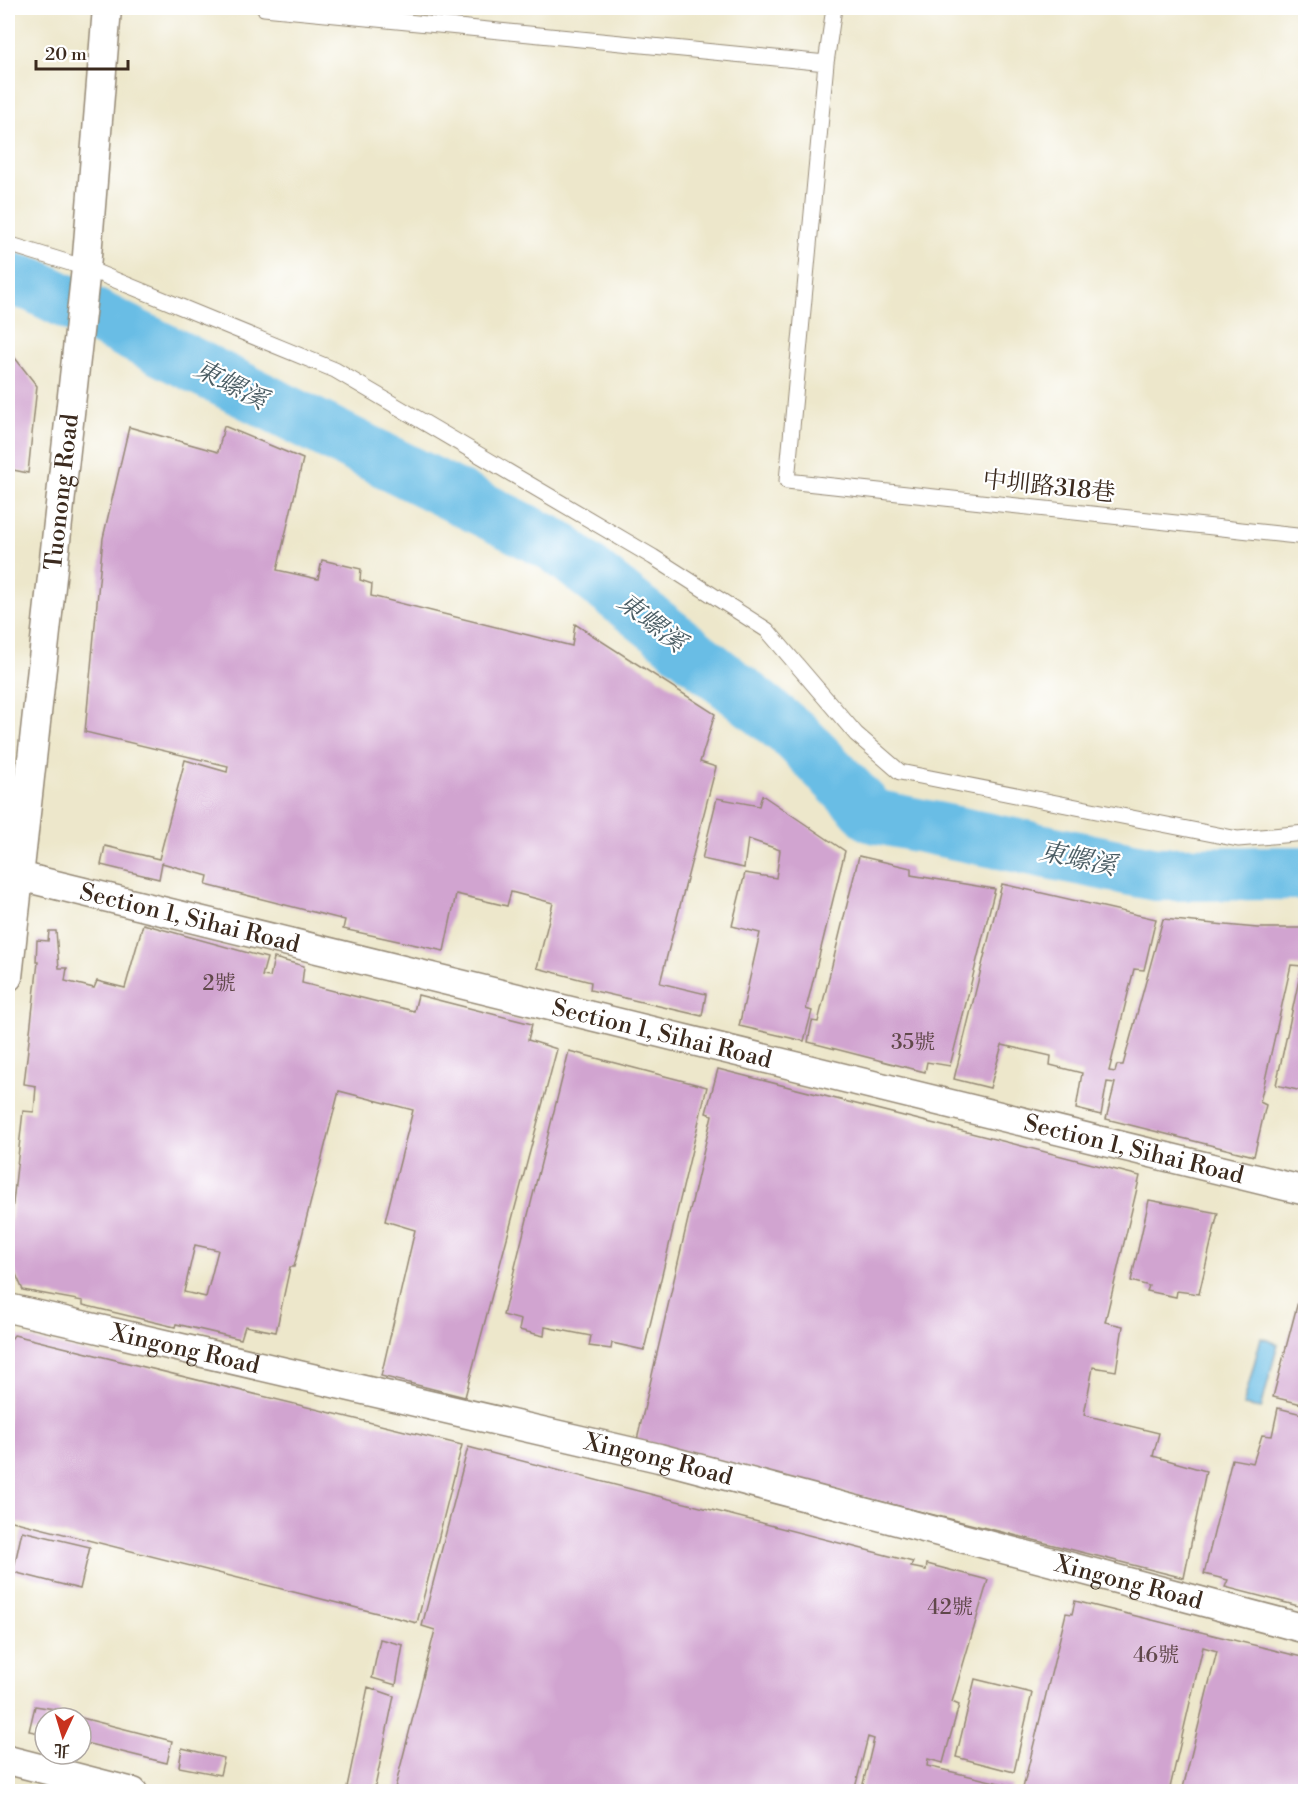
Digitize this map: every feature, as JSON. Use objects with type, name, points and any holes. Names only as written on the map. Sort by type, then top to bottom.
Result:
[{"type":"street","name":"Tuonong Road","points":[[8,977],[86,268],[106,8]]},
{"type":"street","name":"Section 1, Sihai Road","points":[[19,876],[1305,1191]]},
{"type":"street","name":"Xingong Road","points":[[8,1308],[659,1458],[1305,1629]]},
{"type":"street","points":[[8,1760],[133,1791]]},
{"type":"lane","points":[[264,8],[826,63],[834,8]]},
{"type":"lane","name":"中圳路318巷","points":[[826,63],[787,481],[1305,537]]},
{"type":"lane","points":[[8,244],[86,268],[335,370],[653,557],[767,630],[856,734],[900,772],[1238,839],[1305,834]]},
{"type":"water","points":[[1261,1338],[1278,1344],[1261,1409],[1243,1406]]},
{"type":"building","points":[[8,349],[37,386],[28,473],[8,469]]},
{"type":"building","points":[[224,426],[303,459],[277,570],[318,579],[322,560],[361,569],[360,580],[372,584],[371,596],[572,646],[575,624],[715,714],[700,762],[716,767],[660,983],[706,994],[702,1016],[590,990],[591,982],[537,968],[553,903],[511,892],[507,906],[456,894],[444,951],[343,929],[345,920],[206,885],[208,876],[162,863],[159,879],[101,865],[105,846],[159,859],[185,760],[227,772],[228,766],[85,732],[103,538],[129,427],[218,452]]},
{"type":"building","points":[[762,795],[845,851],[806,1009],[812,1011],[804,1041],[739,1026],[760,933],[732,926],[745,873],[776,878],[780,850],[748,839],[744,868],[702,859],[717,798],[759,806]]},
{"type":"building","points":[[859,856],[911,868],[911,875],[995,889],[950,1066],[927,1062],[925,1072],[808,1042],[812,1021],[818,1022]]},
{"type":"building","points":[[1002,884],[1156,919],[1144,970],[1134,969],[1109,1071],[1115,1072],[1117,1065],[1123,1065],[1163,919],[1257,928],[1306,928],[1306,1092],[1276,1085],[1302,966],[1291,965],[1260,1102],[1266,1105],[1254,1156],[1106,1119],[1115,1083],[1107,1082],[1101,1115],[1076,1109],[1082,1073],[1050,1065],[1051,1056],[1002,1045],[990,1088],[954,1079]]},
{"type":"building","points":[[143,924],[267,958],[262,976],[270,977],[274,958],[304,966],[302,983],[414,1011],[418,995],[532,1024],[528,1040],[557,1049],[465,1397],[381,1376],[415,1230],[385,1221],[413,1110],[339,1091],[294,1267],[290,1267],[276,1332],[245,1326],[241,1339],[176,1324],[175,1327],[83,1305],[83,1301],[23,1290],[14,1270],[8,1270],[10,1254],[8,1249],[23,1111],[34,1112],[36,1086],[24,1084],[38,962],[36,962],[37,940],[48,941],[49,931],[56,931],[59,968],[67,968],[65,981],[94,988],[97,981],[125,988]],"holes":[[[195,1245],[218,1250],[206,1297],[184,1292]]]},
{"type":"building","points":[[569,1051],[707,1087],[644,1350],[612,1343],[611,1349],[589,1346],[591,1336],[545,1327],[544,1336],[519,1330],[521,1320],[503,1315]]},
{"type":"building","points":[[718,1069],[1140,1176],[1105,1322],[1123,1326],[1116,1371],[1093,1367],[1084,1415],[1159,1433],[1153,1456],[1206,1471],[1184,1578],[637,1440],[712,1115],[706,1113]]},
{"type":"building","points":[[1149,1200],[1218,1213],[1199,1294],[1177,1291],[1176,1297],[1147,1291],[1149,1286],[1131,1281]]},
{"type":"building","points":[[1306,1276],[1306,1405],[1273,1397]]},
{"type":"building","points":[[14,1335],[462,1445],[417,1623],[8,1520],[8,1343]]},
{"type":"building","points":[[1278,1408],[1306,1415],[1306,1608],[1225,1587],[1228,1580],[1204,1574],[1232,1459],[1253,1463],[1262,1435],[1272,1436]]},
{"type":"building","points":[[468,1447],[913,1562],[911,1567],[926,1570],[927,1564],[988,1580],[952,1702],[959,1705],[943,1763],[928,1759],[927,1766],[1012,1786],[1010,1792],[861,1792],[874,1739],[868,1737],[854,1792],[394,1792],[435,1630],[422,1626]]},
{"type":"building","points":[[22,1531],[90,1547],[80,1589],[13,1572]]},
{"type":"building","points":[[1075,1601],[1306,1658],[1306,1792],[1182,1792],[1217,1651],[1203,1647],[1169,1792],[1022,1792],[1066,1613],[1072,1614]]},
{"type":"building","points":[[380,1639],[403,1645],[396,1685],[372,1678]]},
{"type":"building","points":[[975,1679],[1032,1693],[1014,1772],[956,1757]]},
{"type":"building","points":[[368,1687],[394,1696],[374,1792],[347,1787]]},
{"type":"building","points":[[33,1714],[33,1732],[29,1731]]},
{"type":"building","points":[[93,1721],[172,1741],[167,1763],[93,1745]]},
{"type":"building","points":[[182,1748],[224,1758],[220,1775],[179,1767]]},
{"type":"waterway","name":"東螺溪","points":[[8,279],[33,285],[556,546],[796,736],[873,816],[1156,874],[1306,873]]}]
